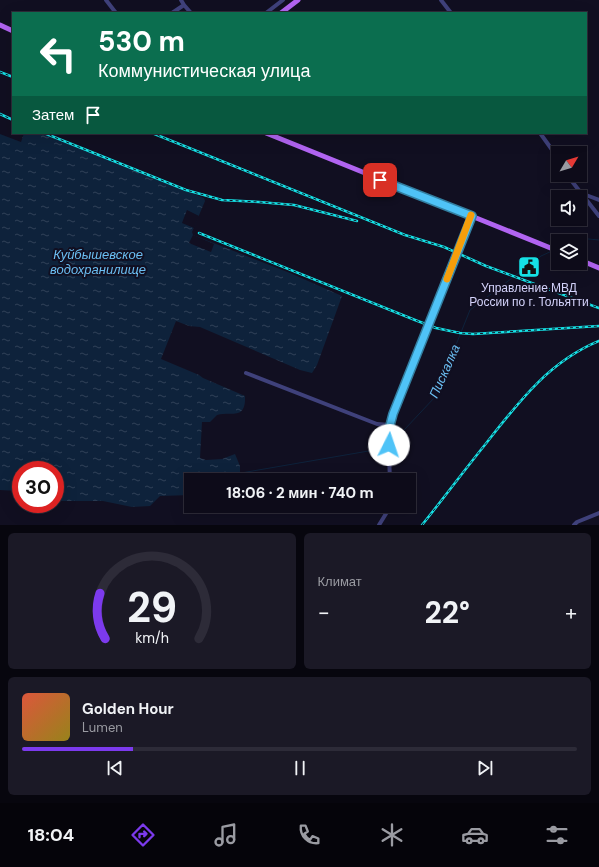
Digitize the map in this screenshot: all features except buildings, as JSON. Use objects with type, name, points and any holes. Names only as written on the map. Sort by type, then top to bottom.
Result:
[{"type":"main road","points":[[281,12],[298,0]]},
{"type":"main road","points":[[0,25],[12,30]]},
{"type":"main road","points":[[268,134],[551,248]]},
{"type":"main road","points":[[587,263],[599,268]]},
{"type":"street","points":[[106,0],[115,12]]},
{"type":"street","points":[[181,0],[190,12]]},
{"type":"street","points":[[267,12],[283,0]]},
{"type":"street","points":[[441,0],[450,12]]},
{"type":"street","points":[[174,12],[184,5]]},
{"type":"street","points":[[541,134],[551,148]]},
{"type":"street","points":[[587,195],[599,200]]},
{"type":"street","points":[[587,201],[599,216]]},
{"type":"street","points":[[390,473],[388,433],[393,414],[472,216]]},
{"type":"street","points":[[246,373],[378,424],[390,425]]},
{"type":"street","points":[[379,525],[386,513]]},
{"type":"street","points":[[574,525],[577,522],[599,513]]},
{"type":"water","name":"Куйбышевское водохранилище","points":[[0,116],[12,121],[12,134],[45,134],[204,198],[205,201],[192,232],[193,235],[290,273],[342,296],[317,365],[312,373],[300,370],[200,327],[189,326],[176,321],[161,359],[245,396],[245,404],[240,412],[217,415],[210,422],[202,422],[200,458],[206,460],[222,459],[235,454],[240,466],[240,473],[184,473],[184,495],[160,496],[150,506],[132,507],[103,501],[64,501],[64,461],[12,461],[12,491],[0,490]]},
{"type":"pier","points":[[0,116],[12,121],[12,134],[24,134],[21,142],[0,134]]},
{"type":"pier","points":[[187,210],[199,216],[194,228],[182,223]]},
{"type":"pier","points":[[193,235],[214,244],[211,252],[189,243]]},
{"type":"waterway","name":"Пискалка","points":[[587,239],[599,240]]},
{"type":"waterway","name":"Пискалка","points":[[390,445],[435,397],[470,310],[541,256],[551,251]]},
{"type":"waterway","name":"Пискалка","points":[[241,473],[386,448]]},
{"type":"railway","points":[[0,72],[12,77]]},
{"type":"railway","points":[[0,114],[12,120]]},
{"type":"railway","points":[[46,134],[186,190],[222,200],[294,205],[357,221]]},
{"type":"railway","points":[[154,134],[405,235],[444,247],[486,266],[599,308]]},
{"type":"railway","points":[[199,233],[436,328],[473,334],[599,326]]},
{"type":"railway","points":[[422,525],[521,400],[549,372],[564,360],[599,341]]},
{"type":"slow traffic","points":[[447,279],[472,216],[471,215]]},
{"type":"place","name":"Управление МВД России по г. Тольятти","points":[[529,267]]},
{"type":"route","points":[[380,180],[472,216],[393,414],[388,433],[389,445]]}]
